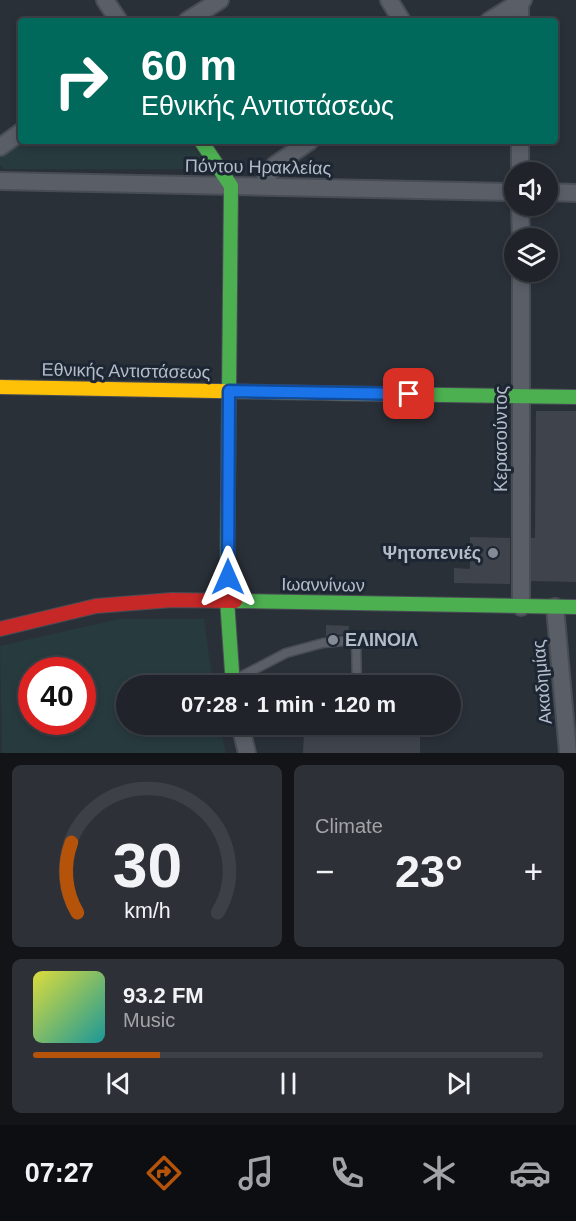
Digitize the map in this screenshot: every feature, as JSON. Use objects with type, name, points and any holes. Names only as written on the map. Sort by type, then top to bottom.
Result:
[{"type":"street","points":[[105,0],[117,18]]},
{"type":"street","points":[[192,18],[219,0]]},
{"type":"street","points":[[389,0],[400,18]]},
{"type":"street","points":[[494,18],[521,1]]},
{"type":"street","points":[[520,18],[521,1]]},
{"type":"street","points":[[0,147],[18,134]]},
{"type":"street","points":[[203,144],[231,186],[227,600],[232,675]]},
{"type":"street","points":[[262,186],[275,165],[306,144]]},
{"type":"street","points":[[520,144],[520,162]]},
{"type":"street","name":"Πόντου Ηρακλείας","points":[[0,181],[504,192]]},
{"type":"street","points":[[558,192],[576,193]]},
{"type":"street","name":"Κερασούντος","points":[[521,282],[521,607]]},
{"type":"street","name":"Εθνικής Αντιστάσεως","points":[[0,387],[576,397]]},
{"type":"street","name":"Ιωαννίνων","points":[[0,629],[96,606],[172,600],[576,607]]},
{"type":"street","name":"Ακαδημίας","points":[[555,607],[568,753]]},
{"type":"street","points":[[243,735],[247,753]]},
{"type":"lane","points":[[247,675],[286,652],[323,643],[356,639],[357,675]]},
{"type":"green space","points":[[21,144],[192,144],[208,169],[5,169],[0,165],[0,158]]},
{"type":"green space","points":[[119,619],[204,619],[212,675],[116,675],[116,735],[222,735],[226,753],[2,753],[0,646]]},
{"type":"building","points":[[536,411],[576,411],[576,582],[531,581],[531,538],[535,538]]},
{"type":"building","name":"Ψητοπενιές","points":[[470,537],[510,538],[510,584],[454,583],[454,568],[470,569]]},
{"type":"building","points":[[326,625],[349,626],[348,634],[326,636]]},
{"type":"building","points":[[304,735],[420,736],[420,753],[303,753]]},
{"type":"traffic: fast","points":[[203,144],[231,186],[227,600],[232,675]]},
{"type":"traffic: fast","points":[[380,394],[576,397]]},
{"type":"traffic: fast","points":[[235,601],[576,607]]},
{"type":"traffic: slow","points":[[0,387],[380,394]]},
{"type":"traffic: jam","points":[[0,629],[96,606],[172,600],[235,601]]},
{"type":"place","name":"Ψητοπενιές","points":[[493,553]]},
{"type":"place","name":"ΕΛΙΝΟΙΛ","points":[[333,640]]},
{"type":"route","points":[[228,577],[229,391],[409,394]]}]
